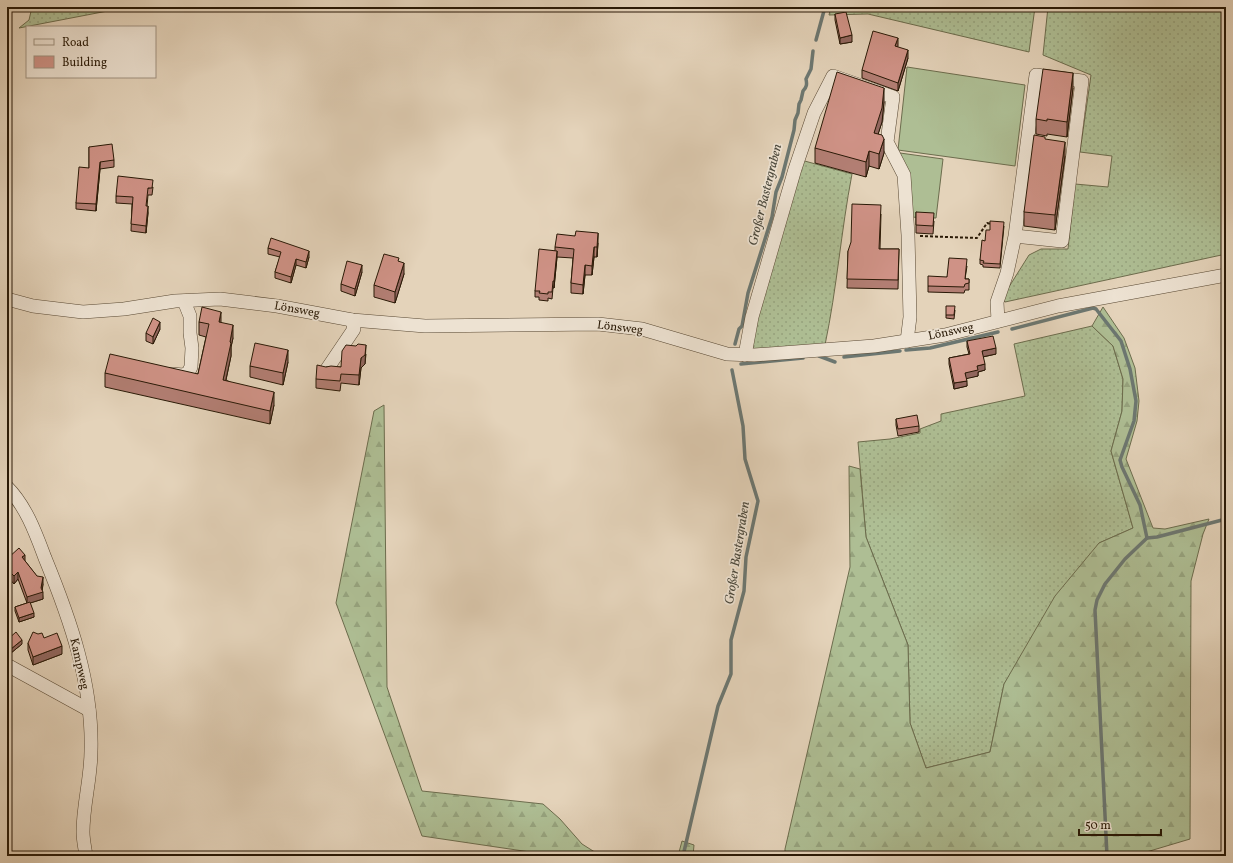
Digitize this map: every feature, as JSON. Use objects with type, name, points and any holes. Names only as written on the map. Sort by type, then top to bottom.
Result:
[{"type":"street","points":[[998,321],[997,302],[1007,273],[1016,236],[1036,75],[1082,82],[1062,241],[1016,236]]},
{"type":"street","points":[[745,355],[752,317],[799,157],[814,113],[833,76],[893,97],[887,142],[904,175],[908,236],[910,317],[907,341]]},
{"type":"street","points":[[1028,141],[1043,144]]},
{"type":"street","points":[[1058,146],[1074,148]]},
{"type":"street","name":"Lönsweg","points":[[7,299],[33,306],[83,312],[124,309],[184,301],[227,300],[277,306],[352,320],[425,326],[598,324],[642,329],[726,354],[754,355],[874,346],[946,335],[1065,305],[1226,274]]},
{"type":"street","points":[[162,371],[183,376],[188,373],[191,367],[192,348],[190,316],[184,301]]},
{"type":"street","points":[[327,368],[354,329],[352,320]]},
{"type":"street","name":"Kampweg","points":[[7,487],[22,508],[35,533],[60,595],[78,652],[89,710],[91,751],[82,833],[86,856]]},
{"type":"street","points":[[7,665],[89,710]]},
{"type":"path","points":[[908,236],[977,238],[986,223],[993,224]]},
{"type":"green space","points":[[32,7],[118,7],[118,9],[19,28],[29,20]]},
{"type":"green space","points":[[831,7],[1035,7],[1029,52],[868,14],[829,15]]},
{"type":"green space","points":[[1048,7],[1226,7],[1226,254],[1005,302],[1002,298],[1029,255],[1041,249],[1068,249],[1075,184],[1108,187],[1112,156],[1080,152],[1091,75],[1043,55]]},
{"type":"green space","points":[[907,67],[1025,85],[1015,166],[898,150]]},
{"type":"green space","points":[[900,153],[943,159],[936,218],[909,217],[908,175]]},
{"type":"green space","points":[[801,160],[852,174],[825,345],[753,351],[752,333]]},
{"type":"green space","points":[[1103,307],[1124,338],[1135,368],[1139,401],[1137,421],[1126,459],[1153,528],[1165,529],[1209,519],[1203,534],[1191,581],[1190,839],[1133,856],[785,856],[785,849],[850,567],[849,466],[860,469],[866,537],[908,645],[910,723],[926,768],[990,752],[1004,684],[1055,596],[1099,543],[1133,528],[1111,451],[1122,411],[1123,379],[1113,346],[1092,326]]},
{"type":"green space","points":[[1092,326],[1113,346],[1123,379],[1122,411],[1111,451],[1133,528],[1099,543],[1004,684],[990,752],[926,768],[910,723],[908,645],[866,537],[858,442],[890,439],[920,433],[920,429],[941,421],[941,414],[1025,396],[1014,344]]},
{"type":"green space","points":[[384,405],[387,687],[422,791],[543,804],[560,819],[582,844],[601,856],[557,856],[422,836],[336,603],[374,411]]},
{"type":"green space","points":[[682,841],[694,845],[693,856],[678,856]]},
{"type":"building","points":[[846,12],[852,35],[840,38],[835,14]]},
{"type":"building","points":[[873,31],[898,38],[895,46],[908,50],[898,83],[862,70]]},
{"type":"building","points":[[1043,69],[1073,73],[1067,122],[1036,119]]},
{"type":"building","points":[[837,72],[884,88],[882,108],[874,133],[882,135],[884,139],[879,154],[869,151],[866,162],[815,148]]},
{"type":"building","points":[[1034,135],[1045,137],[1045,139],[1065,142],[1055,215],[1024,212]]},
{"type":"building","points":[[112,144],[114,160],[100,162],[96,204],[76,203],[79,167],[89,168],[89,147]]},
{"type":"building","points":[[118,176],[153,180],[152,188],[148,188],[146,226],[131,224],[133,197],[116,196]]},
{"type":"building","points":[[852,204],[881,205],[879,249],[899,249],[898,280],[847,279],[848,251],[851,242]]},
{"type":"building","points":[[916,212],[934,213],[933,226],[916,225]]},
{"type":"building","points":[[990,221],[1004,222],[1000,264],[983,263],[984,261],[980,260],[982,240],[985,241],[986,230],[990,230]]},
{"type":"building","points":[[576,231],[598,233],[597,247],[594,247],[592,266],[585,265],[583,285],[571,283],[574,249],[555,247],[557,234],[575,236]]},
{"type":"building","points":[[271,238],[309,251],[306,262],[296,259],[291,277],[275,272],[281,252],[268,248]]},
{"type":"building","points":[[539,249],[557,251],[552,292],[548,292],[548,294],[535,291]]},
{"type":"building","points":[[384,254],[399,258],[398,261],[404,263],[395,292],[374,285]]},
{"type":"building","points":[[949,258],[967,259],[965,279],[969,279],[969,283],[965,284],[964,287],[928,286],[928,276],[947,277]]},
{"type":"building","points":[[347,261],[362,265],[355,289],[341,284]]},
{"type":"building","points":[[946,306],[955,306],[954,315],[946,315]]},
{"type":"building","points":[[202,307],[221,312],[219,322],[233,325],[231,343],[223,380],[274,392],[270,411],[105,373],[110,354],[198,374],[209,324],[199,322]]},
{"type":"building","points":[[153,318],[160,322],[153,337],[146,333]]},
{"type":"building","points":[[993,336],[996,348],[982,351],[985,364],[977,366],[978,370],[965,373],[967,381],[954,383],[949,358],[970,354],[967,341]]},
{"type":"building","points":[[255,343],[288,350],[283,373],[250,366]]},
{"type":"building","points":[[358,344],[366,345],[365,355],[361,358],[359,375],[341,374],[340,381],[316,379],[317,365],[326,367],[341,367],[342,351],[346,345],[356,346]]},
{"type":"building","points":[[917,415],[919,426],[898,429],[896,419]]},
{"type":"building","points":[[19,548],[25,555],[22,557],[37,576],[43,577],[41,588],[43,592],[27,597],[18,572],[14,576],[7,569],[12,562],[8,558]]},
{"type":"building","points":[[30,602],[34,613],[19,618],[15,607]]},
{"type":"building","points":[[16,632],[22,640],[11,649],[7,644],[7,640]]},
{"type":"building","points":[[33,632],[38,634],[42,633],[44,638],[57,633],[62,646],[33,657],[28,643]]},
{"type":"waterway","name":"Großer Bastergraben","points":[[816,40],[825,7]]},
{"type":"waterway","name":"Großer Bastergraben","points":[[735,344],[739,329],[742,326],[748,293],[772,217],[776,192],[782,177],[799,104],[807,82],[806,79],[811,69],[813,51]]},
{"type":"waterway","points":[[1012,329],[1093,308],[1096,309],[1121,341],[1130,369],[1136,401],[1134,421],[1120,460],[1140,505],[1147,538]]},
{"type":"waterway","points":[[906,350],[930,348],[998,332]]},
{"type":"waterway","points":[[844,357],[900,351]]},
{"type":"waterway","points":[[819,356],[835,362]]},
{"type":"waterway","points":[[741,364],[803,358]]},
{"type":"waterway","name":"Großer Bastergraben","points":[[683,856],[718,706],[731,674],[731,640],[744,591],[746,557],[758,501],[745,459],[743,426],[732,370]]},
{"type":"waterway","points":[[1107,856],[1095,610],[1097,600],[1105,584],[1125,559],[1147,538],[1157,537],[1226,519]]}]
